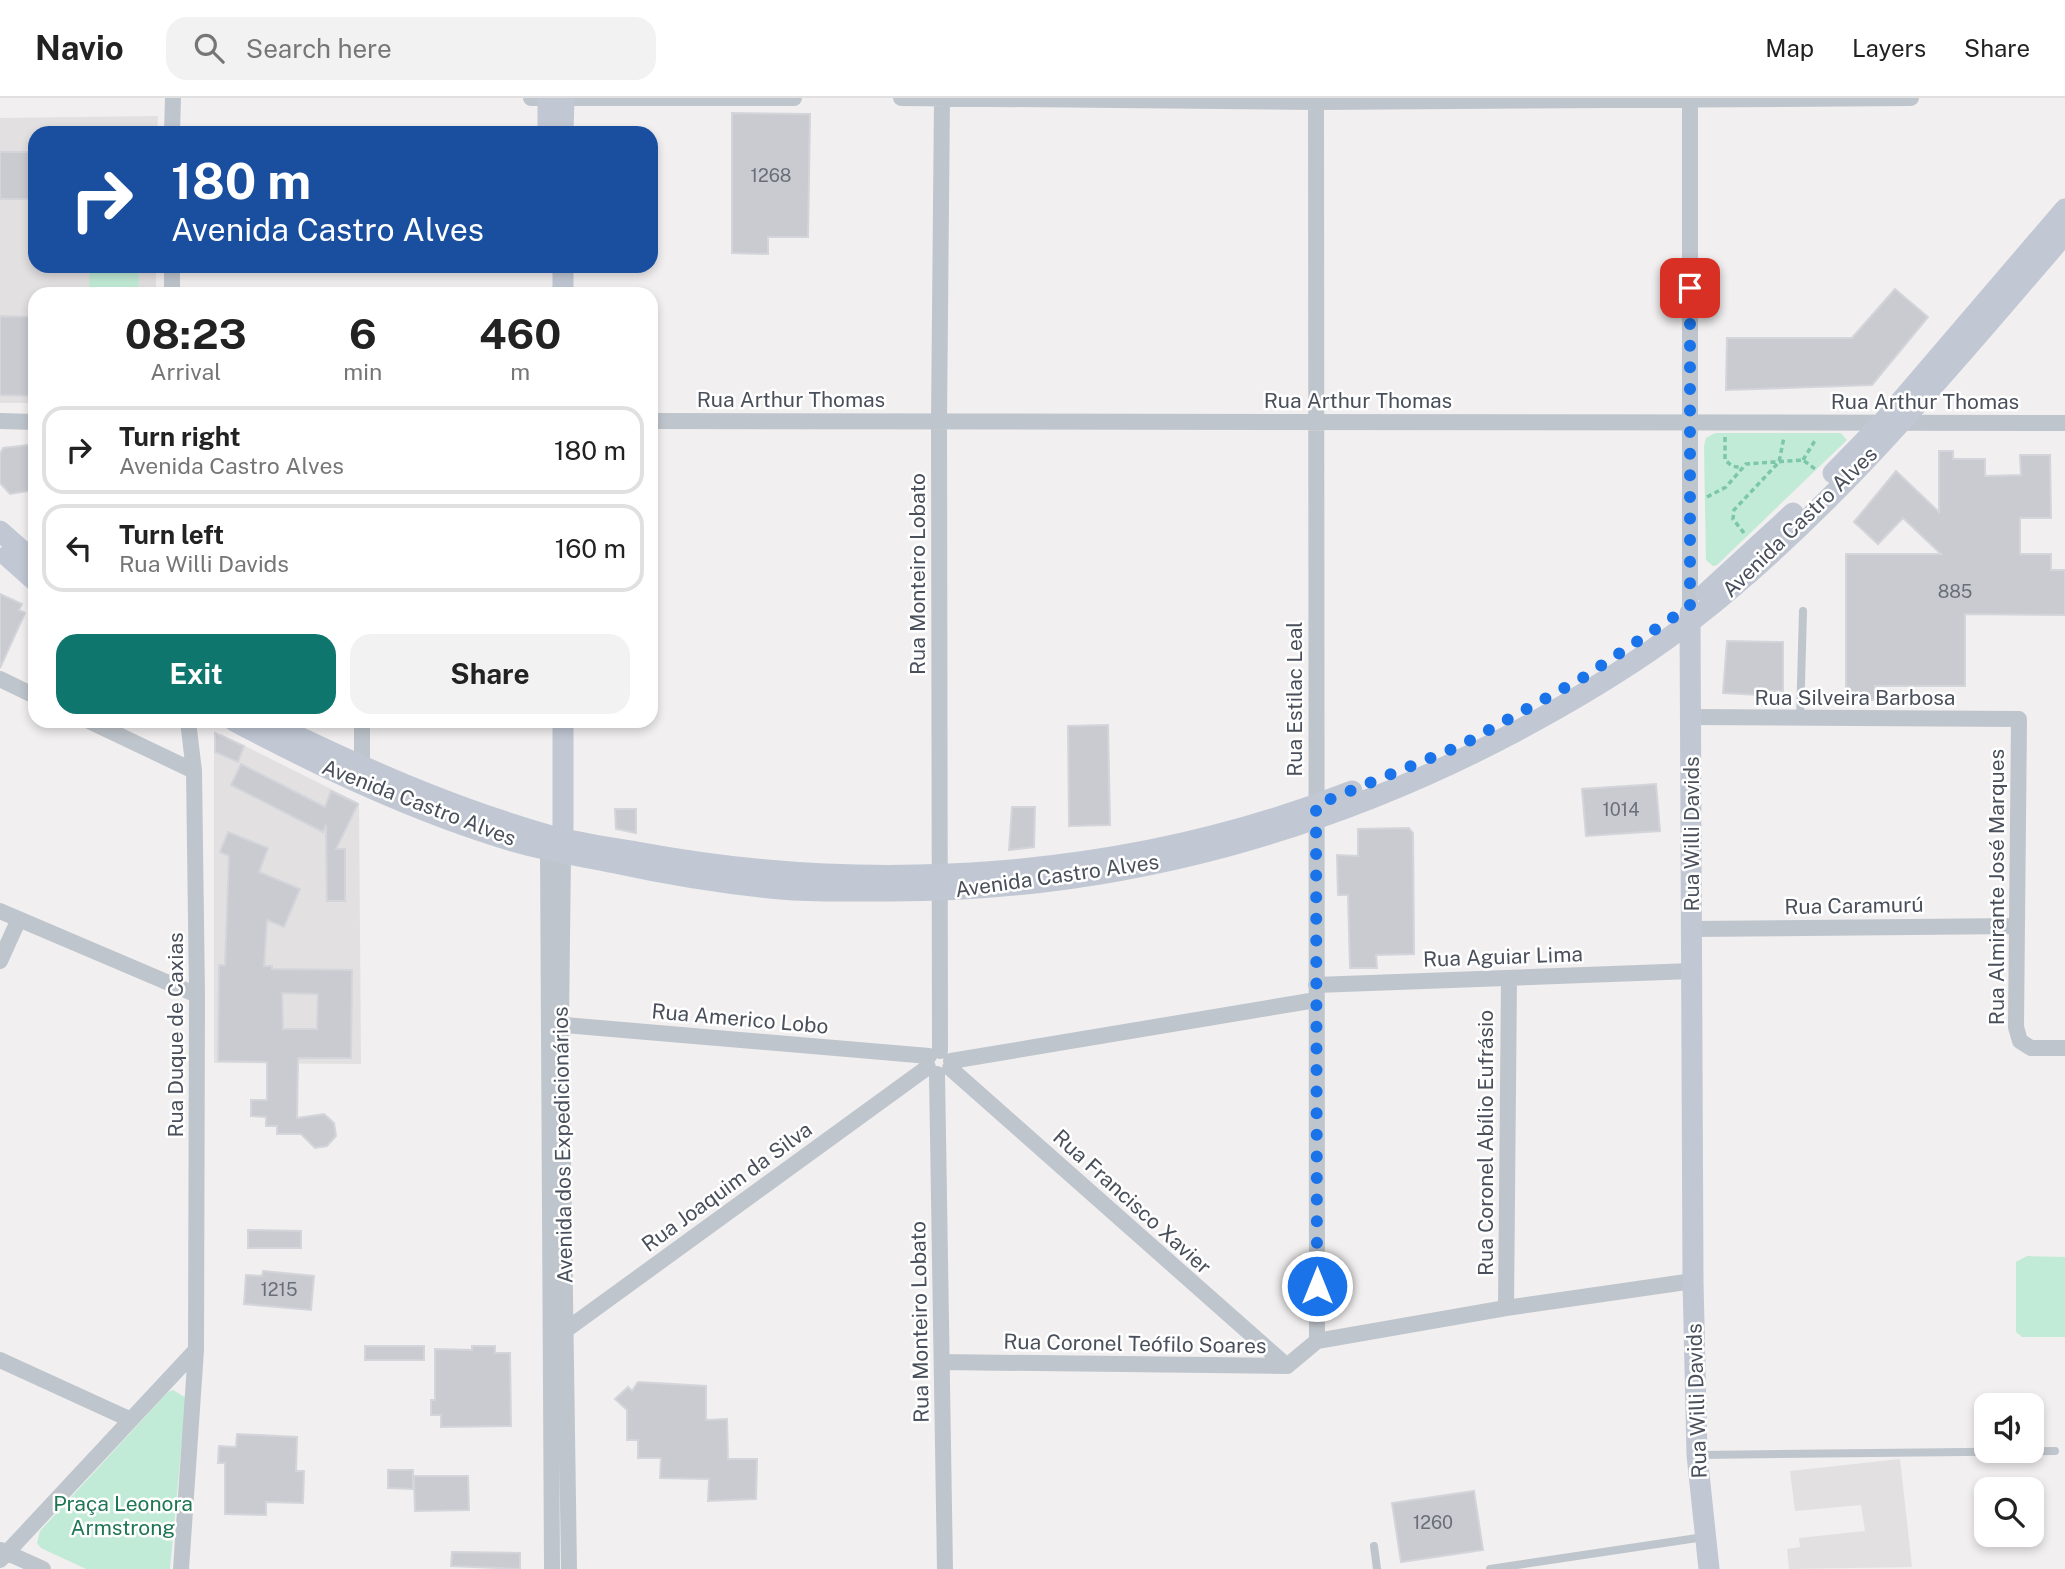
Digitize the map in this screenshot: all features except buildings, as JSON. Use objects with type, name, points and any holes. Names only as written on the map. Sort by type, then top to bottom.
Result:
[{"type":"main road","points":[[548,98],[548,126]]},
{"type":"main road","points":[[563,126],[564,98]]},
{"type":"main road","name":"Avenida Castro Alves","points":[[250,728],[362,776],[464,808],[555,844],[676,859],[785,882],[939,883],[1080,870],[1207,837],[1316,813],[1446,760],[1690,614],[1760,566],[1798,518],[1903,423],[1960,343],[2065,209]]},
{"type":"main road","name":"Avenida Castro Alves","points":[[1690,614],[1751,541],[1798,518],[1821,470],[1881,424],[2065,234]]},
{"type":"main road","points":[[0,531],[28,556]]},
{"type":"main road","points":[[0,550],[28,575]]},
{"type":"main road","name":"Rua Willi Davids","points":[[1690,614],[1693,1281],[1697,1455],[1709,1569]]},
{"type":"main road","name":"Avenida Castro Alves","points":[[278,728],[362,776]]},
{"type":"main road","name":"Avenida dos Expedicionários","points":[[550,728],[555,844]]},
{"type":"main road","name":"Avenida dos Expedicionários","points":[[555,844],[563,728]]},
{"type":"street","points":[[172,126],[173,98]]},
{"type":"street","points":[[531,98],[794,98]]},
{"type":"street","points":[[901,98],[1911,98]]},
{"type":"street","name":"Rua Monteiro Lobato","points":[[942,98],[939,1063],[945,1569]]},
{"type":"street","name":"Rua Willi Davids","points":[[1690,99],[1691,421],[1699,497],[1690,614]]},
{"type":"street","name":"Rua Estilac Leal","points":[[1316,100],[1317,1341]]},
{"type":"street","name":"Rua Arthur Thomas","points":[[658,421],[2065,423]]},
{"type":"street","points":[[0,422],[28,422]]},
{"type":"street","points":[[0,679],[28,692]]},
{"type":"street","name":"Rua Silveira Barbosa","points":[[1691,717],[1800,720],[2019,719]]},
{"type":"street","name":"Rua Almirante José Marques","points":[[2019,719],[2016,1027],[2020,1041],[2031,1048],[2065,1048]]},
{"type":"street","points":[[104,728],[194,771]]},
{"type":"street","name":"Rua Duque de Caxias","points":[[181,1569],[196,1350],[197,995],[194,771],[189,728]]},
{"type":"street","points":[[362,728],[362,776]]},
{"type":"street","name":"Avenida dos Expedicionários","points":[[552,1569],[550,1498],[555,844]]},
{"type":"street","points":[[0,911],[197,995]]},
{"type":"street","points":[[0,961],[19,919]]},
{"type":"street","name":"Rua Caramurú","points":[[1692,929],[2017,926]]},
{"type":"street","name":"Rua Aguiar Lima","points":[[939,1063],[1316,993],[1509,978],[1692,971]]},
{"type":"street","name":"Rua Coronel Abílio Eufrásio","points":[[1506,1308],[1509,978]]},
{"type":"street","name":"Avenida dos Expedicionários","points":[[554,1024],[566,1330],[569,1569]]},
{"type":"street","name":"Rua Americo Lobo","points":[[554,1024],[939,1063]]},
{"type":"street","name":"Rua Joaquim da Silva","points":[[551,1340],[939,1063]]},
{"type":"street","name":"Rua Francisco Xavier","points":[[939,1063],[1287,1366]]},
{"type":"street","name":"Rua Coronel Teófilo Soares","points":[[942,1362],[1287,1366],[1317,1341],[1506,1308],[1693,1281]]},
{"type":"street","points":[[2,1556],[196,1350]]},
{"type":"street","points":[[0,1360],[130,1419]]},
{"type":"street","points":[[550,1498],[567,1498]]},
{"type":"street","points":[[2,1556],[11,1569]]},
{"type":"street","points":[[2,1556],[43,1569]]},
{"type":"lane","points":[[1800,720],[1803,611]]},
{"type":"lane","points":[[1697,1455],[2055,1451]]},
{"type":"lane","points":[[1490,1569],[1704,1537]]},
{"type":"lane","points":[[1374,1546],[1377,1569]]},
{"type":"path","points":[[1715,435],[1726,435],[1725,460],[1732,466],[1742,468]]},
{"type":"path","points":[[1773,435],[1796,436]]},
{"type":"path","points":[[1751,541],[1733,519],[1734,510],[1779,462],[1784,435]]},
{"type":"path","points":[[1807,436],[1818,436]]},
{"type":"path","points":[[1699,497],[1726,487],[1746,464],[1803,460],[1821,470]]},
{"type":"path","points":[[1699,497],[1707,486]]},
{"type":"path","points":[[1699,497],[1707,509]]},
{"type":"path","points":[[1751,541],[1755,526]]},
{"type":"shaded area","points":[[158,116],[157,126],[28,126],[28,273],[156,273],[156,287],[28,287],[28,403],[0,403],[0,118]]},
{"type":"shaded area","points":[[221,734],[359,803],[361,1064],[214,1063],[214,738]]},
{"type":"shaded area","points":[[1900,1459],[1912,1567],[1789,1569],[1787,1549],[1800,1547],[1799,1538],[1865,1531],[1861,1505],[1795,1511],[1790,1471]]},
{"type":"green space","points":[[90,273],[139,273],[138,287],[89,287]]},
{"type":"green space","points":[[1715,433],[1841,433],[1847,440],[1713,566],[1706,560],[1704,446],[1706,438]]},
{"type":"green space","points":[[2027,1256],[2065,1257],[2065,1337],[2022,1337],[2016,1332],[2016,1262]]},
{"type":"green space","name":"Praça Leonora Armstrong","points":[[173,1390],[186,1398],[170,1569],[86,1569],[41,1548],[37,1543],[40,1531],[168,1392]]},
{"type":"route","points":[[1317,1286],[1316,805],[1462,745],[1584,677],[1690,606],[1690,288]]}]
